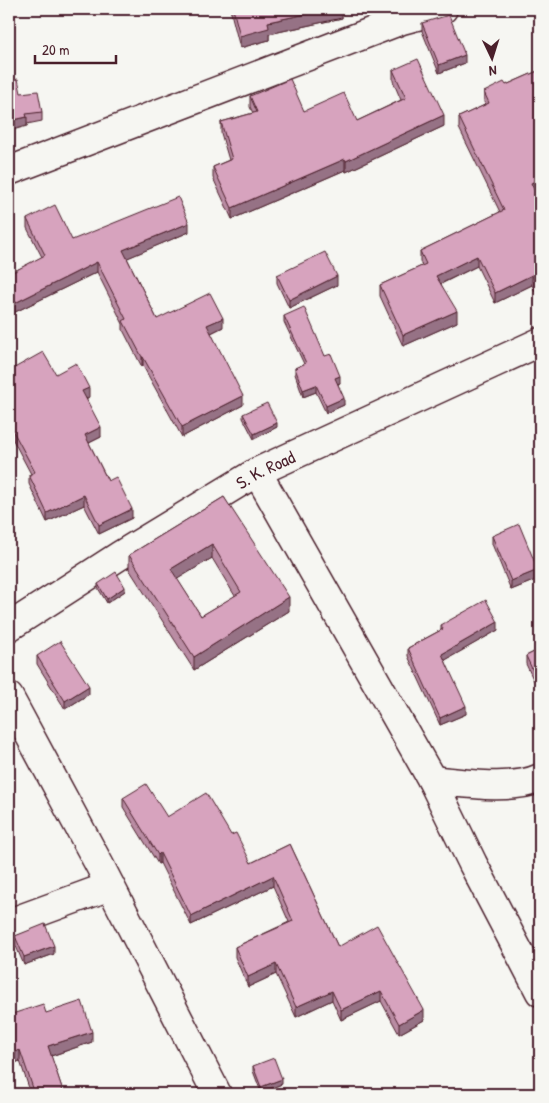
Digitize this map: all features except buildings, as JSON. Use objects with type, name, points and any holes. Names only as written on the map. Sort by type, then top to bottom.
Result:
[{"type":"street","points":[[9,171],[402,20],[443,9]]},
{"type":"street","name":"S. K. Road","points":[[9,627],[119,556],[258,472],[540,342]]},
{"type":"street","points":[[258,472],[432,780],[473,864],[540,992]]},
{"type":"street","points":[[9,697],[110,886],[217,1094]]},
{"type":"street","points":[[432,780],[489,784],[530,783],[540,778]]},
{"type":"street","points":[[9,922],[110,886]]}]
